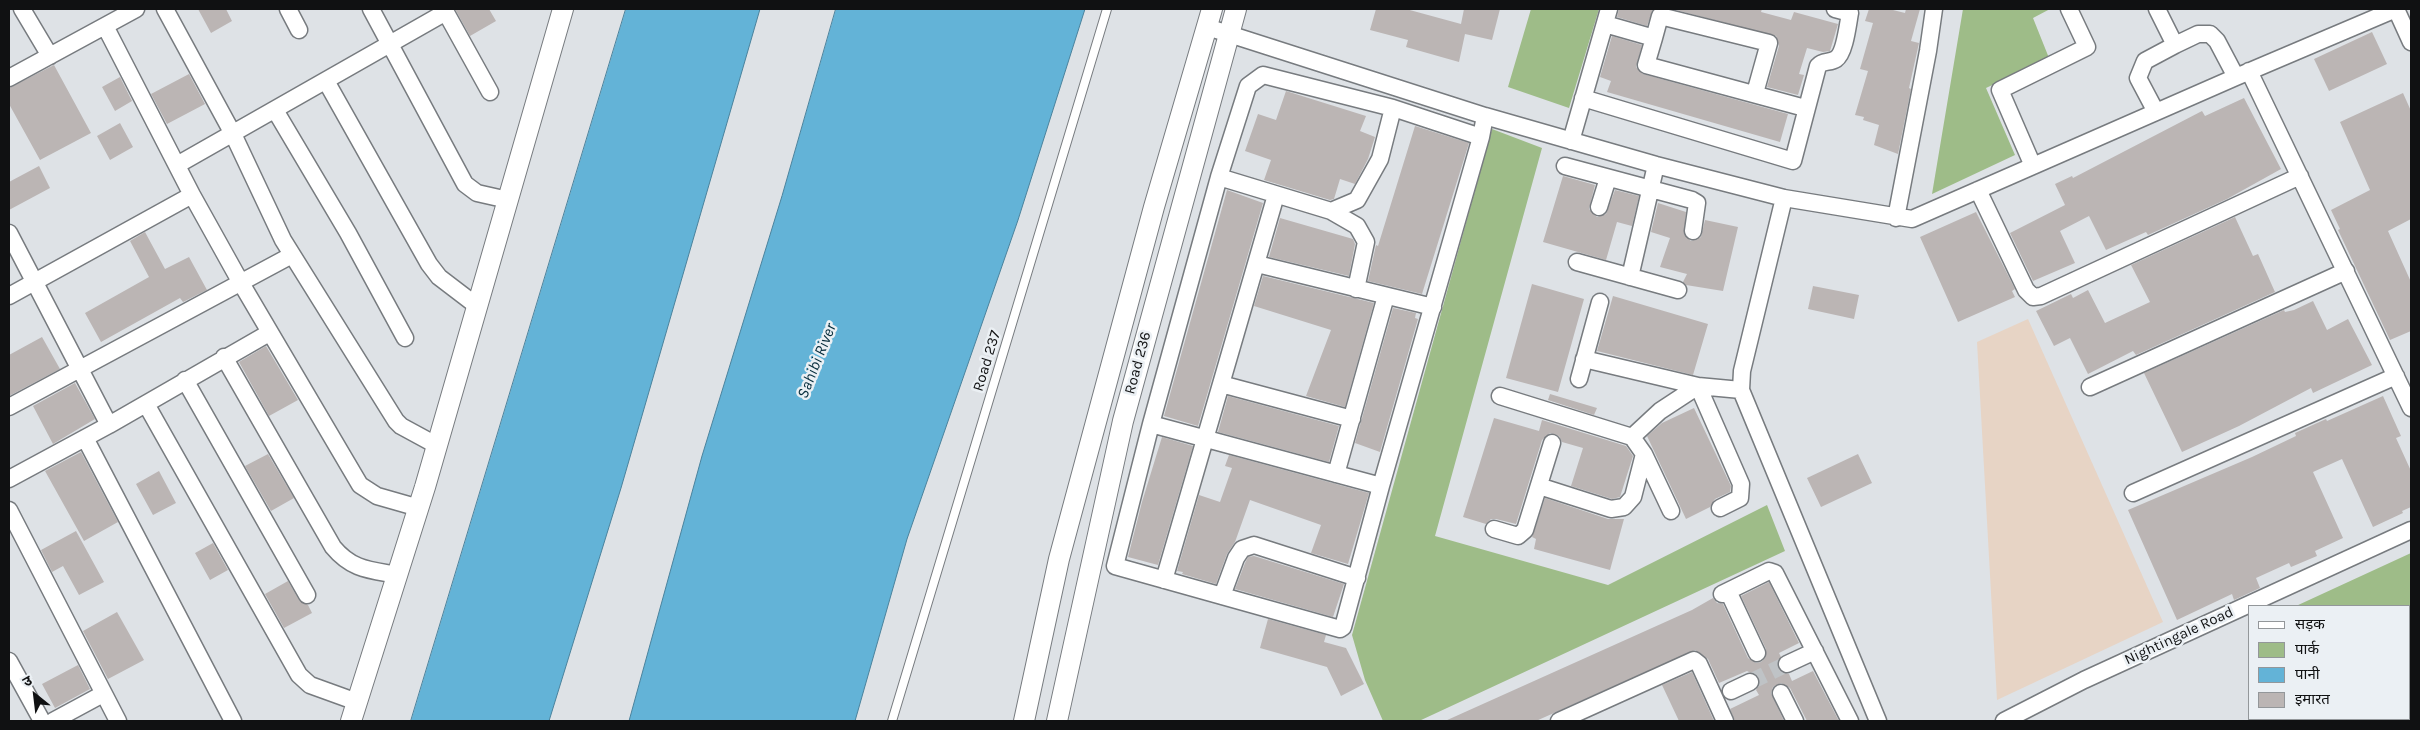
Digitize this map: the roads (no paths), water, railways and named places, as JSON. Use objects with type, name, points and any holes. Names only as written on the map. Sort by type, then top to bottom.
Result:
[{"type":"street","points":[[22,9],[50,56]]},
{"type":"street","points":[[9,78],[136,9]]},
{"type":"street","points":[[165,9],[233,134],[292,255],[396,421],[401,426],[436,446]]},
{"type":"street","points":[[288,9],[299,30]]},
{"type":"street","points":[[371,9],[465,184],[477,194],[508,200]]},
{"type":"street","points":[[351,721],[419,508],[563,9]]},
{"type":"street","name":"Road 236","points":[[1057,721],[1126,412],[1236,9]]},
{"type":"street","points":[[1896,218],[1928,51],[1934,9]]},
{"type":"street","points":[[2033,166],[2000,90],[2087,47],[2069,9]]},
{"type":"street","points":[[2157,9],[2175,45]]},
{"type":"street","points":[[1024,721],[1059,559],[1152,216],[1210,18],[1228,33],[1485,116],[1571,141],[1784,198],[1912,220],[2243,74],[2396,9],[2411,42]]},
{"type":"street","points":[[1583,98],[1793,161],[1805,108],[1818,66],[1821,63],[1837,58],[1841,52],[1845,10]]},
{"type":"street","points":[[178,165],[390,45],[445,11],[490,92]]},
{"type":"street","points":[[1571,141],[1607,16],[1654,38]]},
{"type":"street","points":[[1755,94],[1769,43],[1660,16],[1646,65],[1805,108]]},
{"type":"street","points":[[105,26],[192,195],[269,332],[360,484],[377,496],[419,508]]},
{"type":"street","points":[[2156,112],[2138,78],[2145,61],[2198,34],[2210,34],[2243,74],[2300,176],[2411,408]]},
{"type":"street","points":[[1481,137],[1393,108],[1263,74],[1248,86],[1219,177],[1114,566],[1342,629],[1481,137],[1485,116]]},
{"type":"street","points":[[326,81],[429,264],[439,277],[477,306]]},
{"type":"street","points":[[1331,212],[1357,200],[1380,159],[1393,108]]},
{"type":"street","points":[[275,110],[348,233],[404,338]]},
{"type":"street","points":[[1630,277],[1656,165]]},
{"type":"street","points":[[1565,166],[1650,188],[1697,203],[1693,231]]},
{"type":"street","points":[[1978,190],[2026,290],[2033,296],[2041,296],[2300,176]]},
{"type":"street","points":[[1219,177],[1331,212],[1357,226],[1366,242],[1356,289]]},
{"type":"street","points":[[1599,207],[1608,178]]},
{"type":"street","points":[[9,296],[192,195]]},
{"type":"street","points":[[1164,580],[1276,195]]},
{"type":"street","points":[[1784,198],[1742,371],[1741,390],[1878,721]]},
{"type":"street","points":[[9,234],[109,425]]},
{"type":"street","points":[[9,407],[292,255]]},
{"type":"street","points":[[1577,262],[1678,290]]},
{"type":"street","points":[[1257,264],[1433,307]]},
{"type":"street","points":[[2090,387],[2346,271]]},
{"type":"street","points":[[1336,474],[1386,296]]},
{"type":"street","points":[[1579,378],[1600,302]]},
{"type":"street","points":[[9,479],[109,425],[269,332]]},
{"type":"street","points":[[224,357],[333,547],[340,556],[358,568],[397,575]]},
{"type":"street","points":[[1584,359],[1698,386],[1741,390]]},
{"type":"street","points":[[2133,493],[2396,376]]},
{"type":"street","points":[[185,380],[307,595]]},
{"type":"street","points":[[1221,384],[1352,419]]},
{"type":"street","points":[[1632,437],[1660,411],[1698,386]]},
{"type":"street","points":[[1698,386],[1741,484],[1740,498],[1720,508]]},
{"type":"street","points":[[1500,396],[1632,437],[1644,454],[1671,511]]},
{"type":"street","points":[[146,404],[300,675],[310,685],[357,702]]},
{"type":"street","points":[[1151,424],[1381,486]]},
{"type":"street","points":[[85,438],[233,721]]},
{"type":"street","points":[[1494,529],[1518,536],[1525,530],[1552,443]]},
{"type":"street","points":[[1539,486],[1610,509],[1624,507],[1633,497],[1644,454]]},
{"type":"street","points":[[9,510],[118,721]]},
{"type":"street","name":"Nightingale Road","points":[[2252,605],[2411,530]]},
{"type":"street","points":[[1222,596],[1236,558],[1242,549],[1254,545],[1357,578]]},
{"type":"street","points":[[1757,653],[1725,592],[1769,571],[1775,572],[1850,721]]},
{"type":"street","name":"Nightingale Road","points":[[2004,721],[2084,680],[2248,607]]},
{"type":"street","points":[[1787,664],[1815,650]]},
{"type":"street","points":[[1559,721],[1694,660],[1699,664],[1725,721]]},
{"type":"street","points":[[9,661],[42,721]]},
{"type":"street","points":[[1731,691],[1750,682]]},
{"type":"street","points":[[1781,693],[1795,721]]},
{"type":"street","points":[[53,721],[103,694]]},
{"type":"lane","name":"Road 237","points":[[892,721],[1107,9]]},
{"type":"water","points":[[626,9],[760,9],[621,488],[549,721],[411,721]]},
{"type":"water","name":"Sahibi River","points":[[836,9],[1085,9],[1018,220],[907,539],[855,721],[629,721],[702,456],[782,196]]},
{"type":"tunnel","points":[[1750,682],[1787,664]]}]
